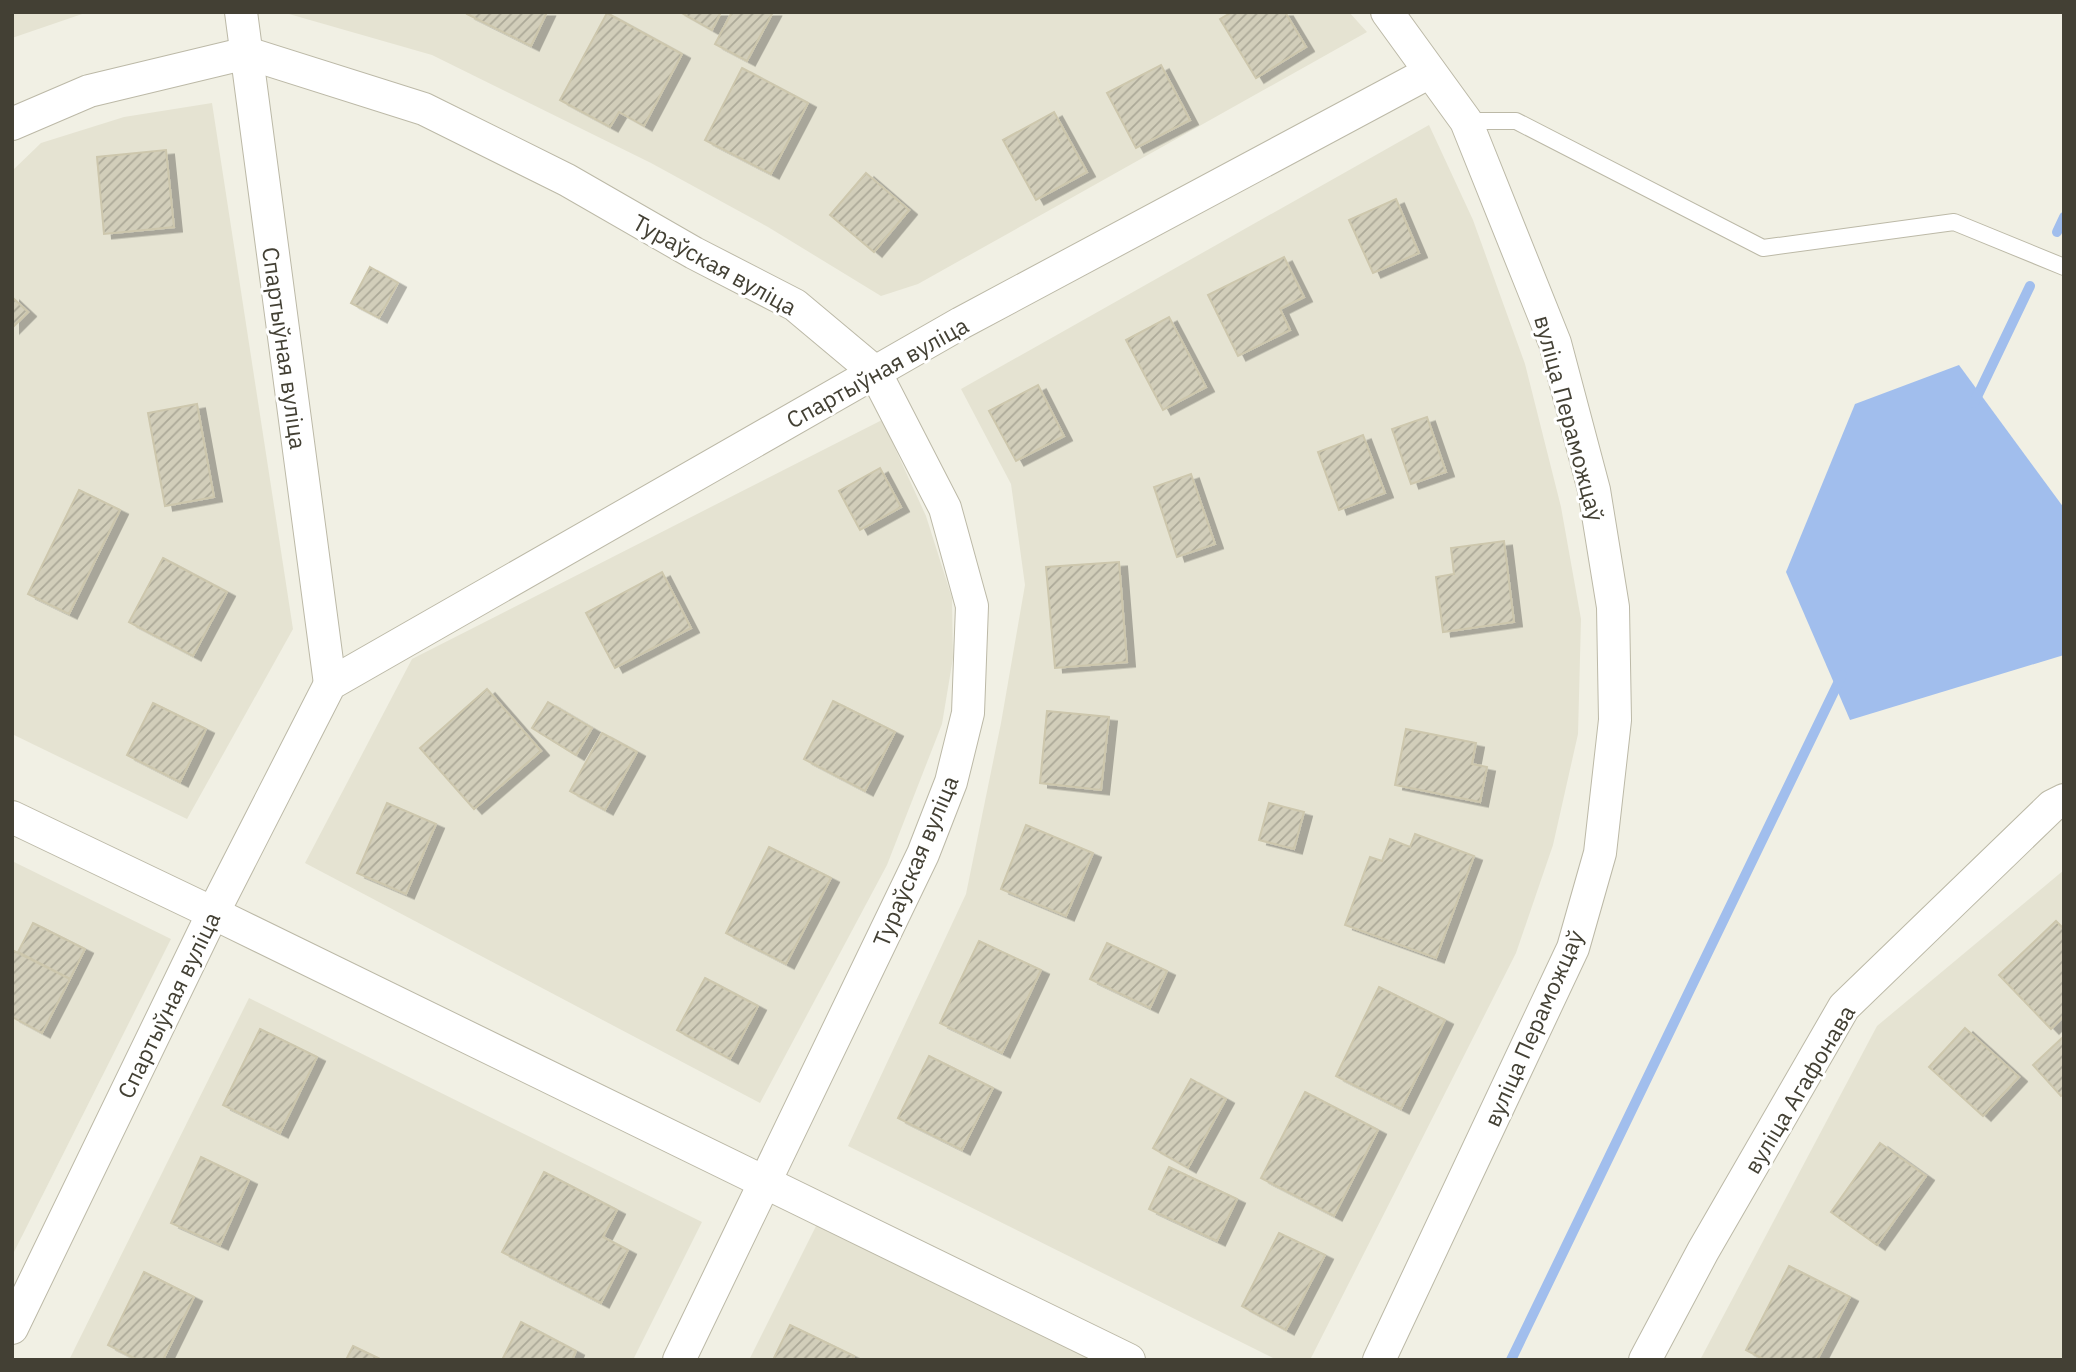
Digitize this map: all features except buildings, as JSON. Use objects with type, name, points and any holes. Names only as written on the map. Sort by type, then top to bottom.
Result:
[{"type":"street","name":"Спартыўная вуліца","points":[[240,12],[330,684]]},
{"type":"street","name":"вуліца Пераможцаў","points":[[1379,1360],[1573,948],[1600,853],[1615,720],[1613,607],[1594,490],[1555,344],[1466,121],[1387,12]]},
{"type":"street","points":[[12,124],[89,91],[247,53]]},
{"type":"street","name":"Тураўская вуліца","points":[[247,53],[424,109],[567,180],[694,253],[795,305],[875,372],[944,508],[972,606],[968,713],[951,782],[923,854],[679,1360]]},
{"type":"street","name":"Спартыўная вуліца","points":[[12,1328],[212,913],[330,684],[875,372],[1430,72]]},
{"type":"street","name":"вуліца Агафонава","points":[[1645,1360],[1703,1251],[1844,1007],[2052,806],[2064,800]]},
{"type":"street","points":[[12,817],[1129,1360]]},
{"type":"lane","points":[[1466,121],[1516,121],[1763,248],[1954,222],[2064,267]]},
{"type":"shaded area","points":[[12,12],[88,12],[12,38]]},
{"type":"shaded area","points":[[282,12],[1349,12],[1367,32],[918,284],[881,296],[768,227],[651,163],[432,55]]},
{"type":"shaded area","points":[[212,103],[293,629],[187,819],[12,734],[12,171],[41,143],[124,117]]},
{"type":"shaded area","points":[[1429,125],[1473,220],[1525,364],[1561,507],[1581,619],[1578,734],[1553,845],[1516,953],[1310,1360],[1277,1360],[848,1146],[966,894],[1001,723],[1025,585],[1011,484],[961,389]]},
{"type":"shaded area","points":[[882,420],[926,516],[952,598],[953,658],[942,724],[887,865],[760,1103],[305,863],[412,659]]},
{"type":"shaded area","points":[[12,861],[171,939],[12,1256]]},
{"type":"shaded area","points":[[2064,870],[2064,1360],[1700,1360],[1877,1026]]},
{"type":"shaded area","points":[[249,998],[702,1222],[633,1360],[69,1360]]},
{"type":"shaded area","points":[[819,1220],[1103,1360],[749,1360]]},
{"type":"water","points":[[1959,365],[2064,508],[2064,655],[1850,720],[1786,572],[1855,404]]},
{"type":"waterway","points":[[2057,232],[2064,217]]},
{"type":"waterway","points":[[1974,403],[2030,286]]},
{"type":"waterway","points":[[1511,1360],[1842,675]]}]
